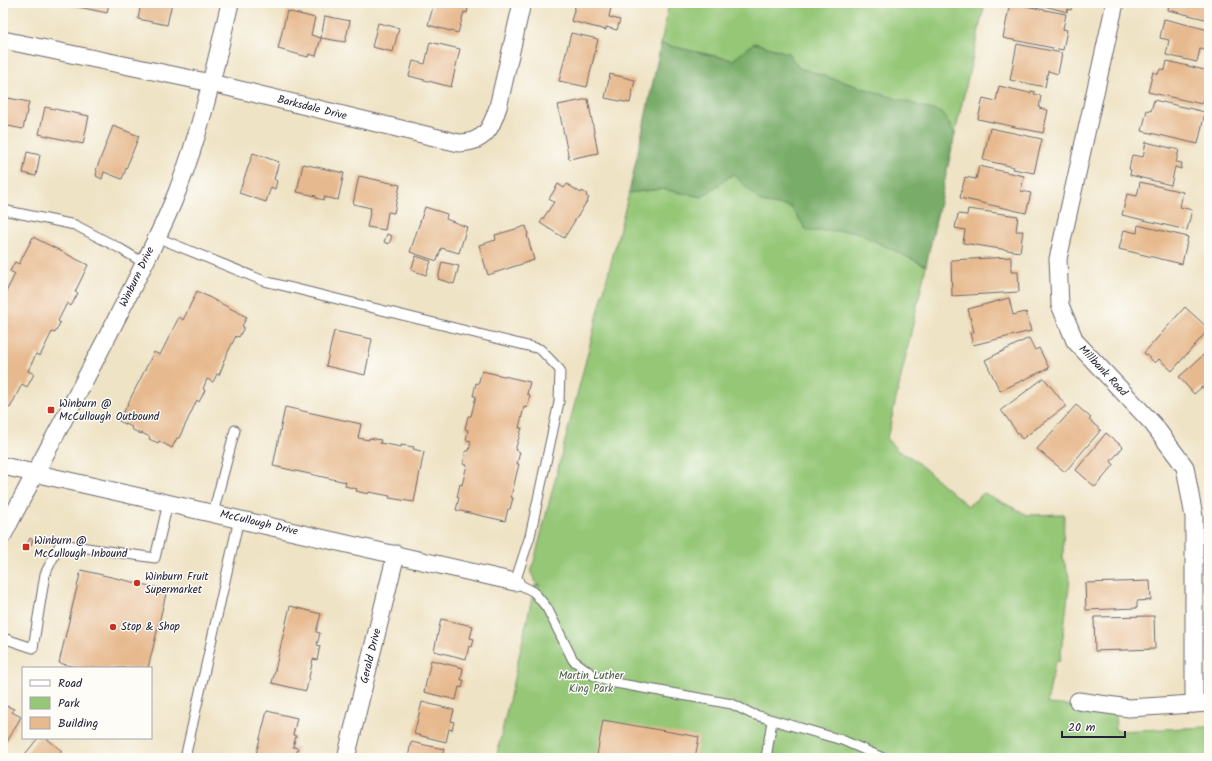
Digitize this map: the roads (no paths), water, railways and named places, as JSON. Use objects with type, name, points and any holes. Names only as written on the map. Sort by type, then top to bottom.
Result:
[{"type":"street","name":"Winburn Drive","points":[[3,535],[98,355],[177,193],[193,148],[212,83],[230,3]]},
{"type":"street","name":"Barksdale Drive","points":[[3,40],[212,83],[459,143],[470,143],[487,133],[493,123],[522,3]]},
{"type":"street","name":"Millbank Road","points":[[1115,3],[1058,259],[1060,305],[1075,341],[1153,424],[1185,467],[1194,517],[1201,704]]},
{"type":"street","name":"McCullough Drive","points":[[3,466],[515,582]]},
{"type":"street","name":"Gerald Drive","points":[[346,758],[396,554]]},
{"type":"street","points":[[1078,701],[1129,708],[1201,704]]},
{"type":"lane","points":[[3,210],[75,225],[144,263]]},
{"type":"lane","points":[[156,237],[264,281],[540,349],[560,370],[559,402],[530,536],[515,582],[534,592],[547,608],[573,660],[593,675],[610,682],[732,704],[752,714],[842,740],[883,758]]},
{"type":"lane","points":[[213,513],[235,430]]},
{"type":"lane","points":[[3,638],[33,648],[45,574],[60,544],[155,558],[168,503]]},
{"type":"lane","points":[[185,758],[239,519]]},
{"type":"lane","points":[[766,758],[772,720]]},
{"type":"place","name":"Winburn @ McCullough Outbound","points":[[51,410]]},
{"type":"place","name":"Winburn @ McCullough Inbound","points":[[26,547]]},
{"type":"place","name":"Winburn Fruit Supermarket","points":[[137,583]]},
{"type":"place","name":"Stop & Shop","points":[[113,627]]},
{"type":"park label","name":"Martin Luther King Park","points":[[591,682]]}]
